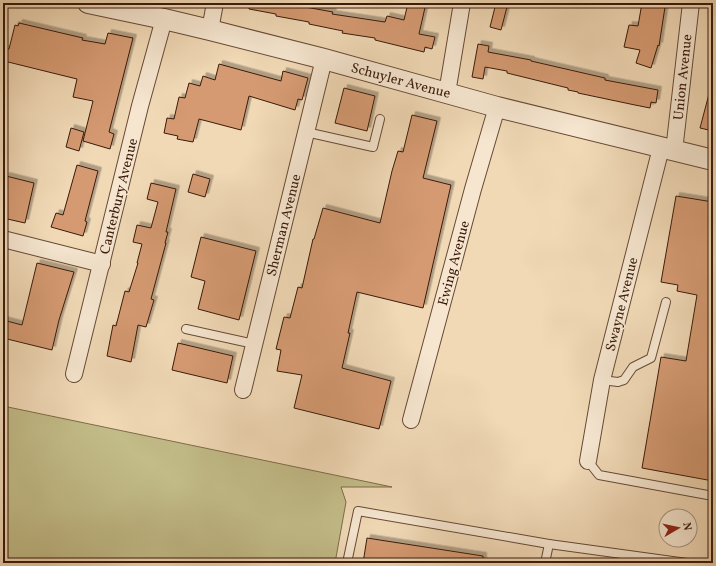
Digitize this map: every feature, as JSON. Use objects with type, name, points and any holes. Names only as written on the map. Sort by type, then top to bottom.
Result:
[{"type":"street","name":"Schuyler Avenue","points":[[88,3],[210,30],[324,59],[497,107],[713,160]]},
{"type":"street","points":[[210,30],[215,3]]},
{"type":"street","points":[[447,93],[462,3]]},
{"type":"street","name":"Union Avenue","points":[[668,150],[691,3]]},
{"type":"street","name":"Canterbury Avenue","points":[[74,374],[140,106],[164,19]]},
{"type":"street","name":"Sherman Avenue","points":[[243,390],[324,59]]},
{"type":"street","name":"Ewing Avenue","points":[[410,420],[472,189],[497,107]]},
{"type":"street","name":"Swayne Avenue","points":[[588,461],[602,380],[668,150]]},
{"type":"street","points":[[3,239],[102,264]]},
{"type":"lane","points":[[306,132],[373,147],[380,119]]},
{"type":"lane","points":[[602,380],[618,382],[624,380],[633,367],[651,358],[666,302]]},
{"type":"lane","points":[[186,329],[254,344]]},
{"type":"lane","points":[[588,461],[598,474],[713,496]]},
{"type":"lane","points":[[347,563],[358,511],[630,559],[687,563]]},
{"type":"lane","points":[[546,563],[549,544]]},
{"type":"shaded area","points":[[3,406],[392,487],[341,487],[346,502],[335,563],[3,563]]},
{"type":"building","points":[[249,3],[301,3],[300,6],[333,12],[332,14],[385,22],[387,16],[404,20],[408,3],[426,3],[419,34],[435,37],[432,49],[425,47],[424,52],[375,40],[375,38],[342,33],[343,31],[309,24],[309,22],[249,9]]},
{"type":"building","points":[[496,3],[508,3],[501,30],[490,27]]},
{"type":"building","points":[[642,3],[665,7],[659,46],[658,45],[651,68],[636,63],[640,50],[624,47],[629,25],[638,26]]},
{"type":"building","points":[[19,23],[83,38],[82,40],[105,44],[108,33],[133,38],[109,132],[114,134],[110,149],[83,141],[93,101],[73,97],[77,79],[4,61],[6,49],[9,49],[15,25],[18,26]]},
{"type":"building","points":[[478,44],[489,46],[488,52],[531,60],[605,78],[605,80],[658,90],[656,103],[651,102],[650,108],[578,93],[568,90],[568,88],[507,73],[507,71],[485,67],[483,79],[472,77]]},
{"type":"building","points":[[219,64],[281,81],[283,71],[308,78],[302,100],[298,99],[295,110],[249,96],[241,130],[199,119],[193,142],[177,139],[178,136],[164,133],[167,118],[174,119],[179,97],[185,98],[189,83],[200,86],[203,76],[215,80]]},
{"type":"building","points":[[344,88],[375,96],[367,131],[335,123]]},
{"type":"building","points":[[709,94],[713,94],[713,131],[700,128]]},
{"type":"building","points":[[412,115],[437,121],[423,178],[451,185],[423,308],[357,292],[342,368],[391,381],[379,429],[294,408],[302,375],[277,371],[281,350],[276,349],[284,317],[290,318],[298,287],[302,288],[313,239],[323,208],[380,223],[392,171],[398,151],[403,152]]},
{"type":"building","points":[[71,128],[84,132],[79,151],[66,147]]},
{"type":"building","points":[[77,165],[98,171],[85,221],[87,222],[83,236],[51,227],[56,213],[63,215]]},
{"type":"building","points":[[193,174],[210,179],[205,197],[188,192]]},
{"type":"building","points":[[6,176],[34,183],[25,223],[3,218],[3,191]]},
{"type":"building","points":[[151,183],[176,189],[166,232],[168,232],[166,243],[151,299],[154,300],[146,327],[138,325],[131,362],[107,356],[113,325],[116,326],[125,291],[129,292],[138,263],[142,244],[133,242],[137,225],[151,228],[158,202],[147,199]]},
{"type":"building","points":[[676,196],[713,202],[713,481],[642,468],[661,357],[686,361],[697,295],[677,291],[678,285],[661,282]]},
{"type":"building","points":[[201,237],[256,251],[239,320],[198,309],[205,281],[191,277]]},
{"type":"building","points":[[37,263],[74,272],[59,320],[52,350],[3,338],[3,320],[22,325]]},
{"type":"building","points":[[178,343],[233,356],[227,383],[172,370]]},
{"type":"building","points":[[367,538],[483,556],[483,563],[363,563]]}]
